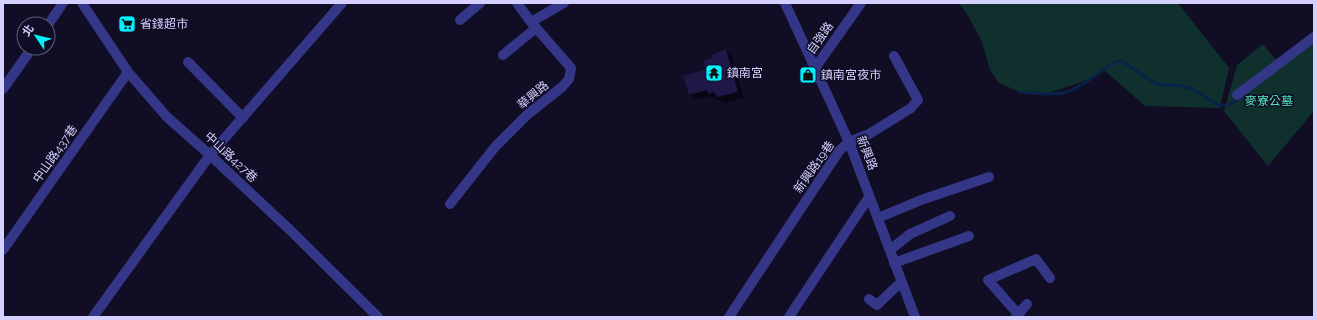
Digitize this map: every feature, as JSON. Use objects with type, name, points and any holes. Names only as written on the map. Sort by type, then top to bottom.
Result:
[{"type":"street","points":[[54,16],[63,3]]},
{"type":"street","name":"中山路427巷","points":[[82,3],[128,72],[167,117],[290,230],[378,317]]},
{"type":"street","points":[[93,317],[210,155],[342,3]]},
{"type":"street","points":[[460,20],[480,3]]},
{"type":"street","name":"華興路","points":[[450,204],[495,147],[527,115],[562,87],[569,79],[571,68],[533,25],[517,3]]},
{"type":"street","points":[[504,55],[533,25],[564,3]]},
{"type":"street","name":"新興路","points":[[785,3],[849,142],[915,317]]},
{"type":"street","name":"自強路","points":[[815,68],[861,3]]},
{"type":"street","points":[[1237,95],[1314,37]]},
{"type":"street","points":[[3,89],[26,56]]},
{"type":"street","name":"新興路19巷","points":[[729,317],[839,151],[849,142],[869,134],[910,108],[918,100],[894,56]]},
{"type":"street","points":[[188,62],[243,118]]},
{"type":"street","name":"中山路437巷","points":[[3,250],[128,72]]},
{"type":"street","points":[[878,218],[921,200],[989,177]]},
{"type":"street","points":[[789,317],[869,197]]},
{"type":"street","points":[[890,250],[910,234],[950,216]]},
{"type":"street","points":[[894,263],[969,236]]},
{"type":"street","points":[[1028,304],[1017,316],[988,280],[1036,259],[1050,278]]},
{"type":"street","points":[[869,299],[877,305],[901,282]]},
{"type":"green space","points":[[958,3],[1178,3],[1229,68],[1220,108],[1145,106],[1105,71],[1079,83],[1045,94],[1020,92],[999,83],[990,70],[982,42],[966,12]]},
{"type":"green space","name":"麥寮公墓","points":[[1314,35],[1314,111],[1268,166],[1224,111],[1237,65],[1263,44],[1277,61]]},
{"type":"building","name":"鎮南宮","points":[[726,49],[738,92],[717,97],[714,92],[709,94],[706,90],[689,95],[683,76],[706,69],[703,61],[712,58],[711,55]]},
{"type":"waterway","points":[[1020,92],[1049,94],[1067,92],[1073,90],[1117,61],[1122,61],[1156,84],[1183,86],[1194,90],[1218,105],[1228,105],[1244,96]]},
{"type":"place","name":"省錢超市","points":[[127,24]]},
{"type":"place","name":"鎮南宮","points":[[714,73]]},
{"type":"place","name":"鎮南宮夜市","points":[[808,75]]}]
